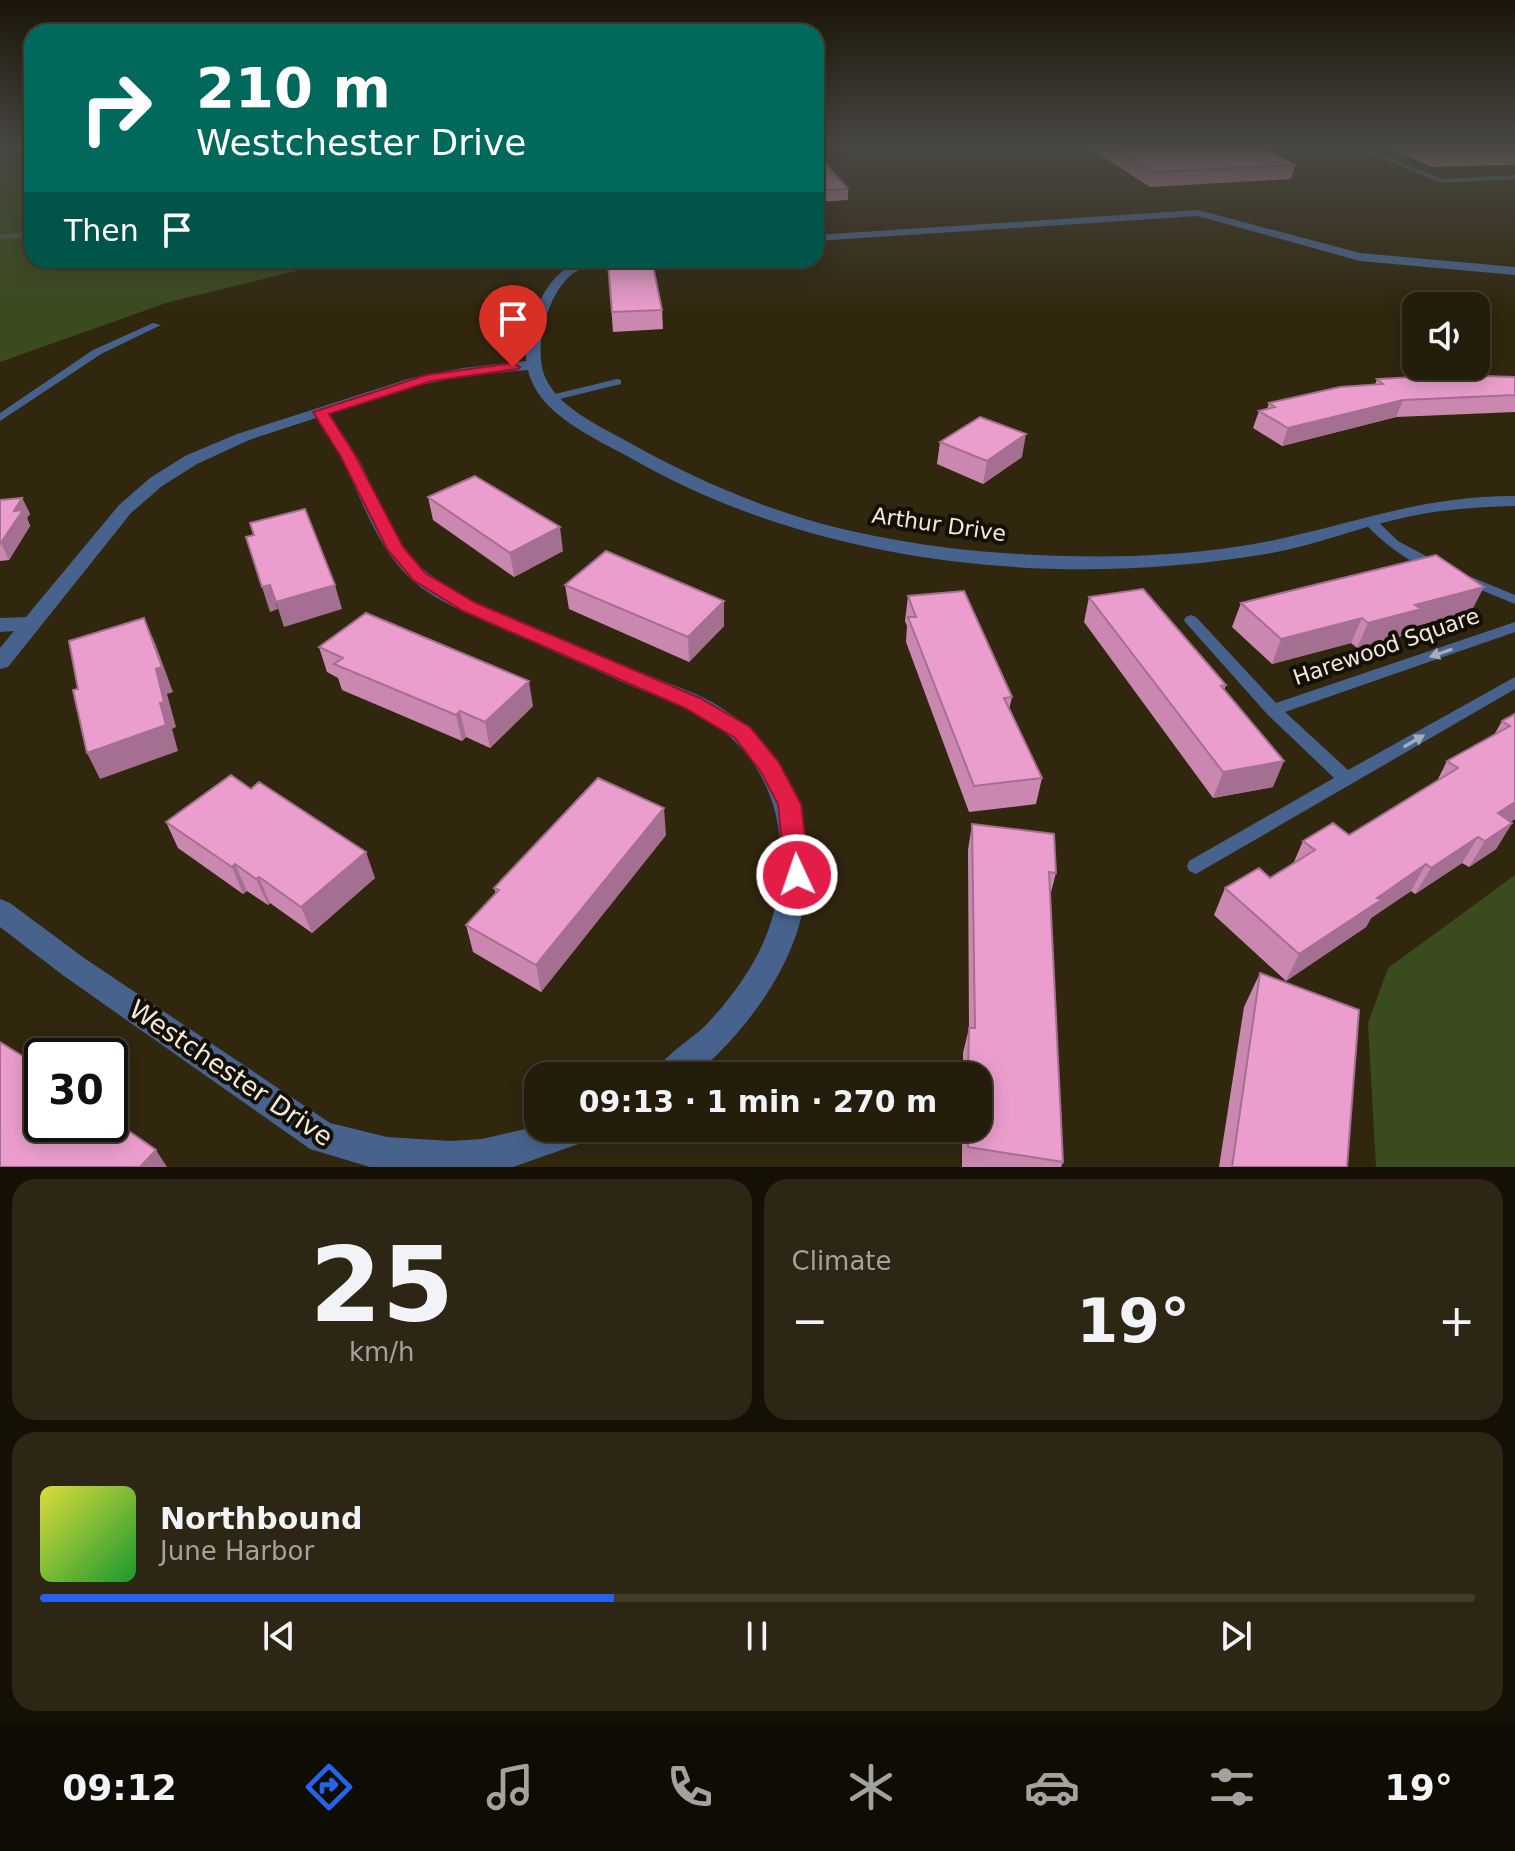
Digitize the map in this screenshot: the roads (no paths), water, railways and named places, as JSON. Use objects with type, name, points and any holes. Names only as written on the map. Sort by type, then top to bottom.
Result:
[{"type":"street","points":[[824,237],[1198,213],[1360,257],[1515,271]]},
{"type":"street","points":[[0,662],[125,509],[156,482],[223,444],[430,377],[531,365],[552,286],[572,268]]},
{"type":"street","name":"Arthur Drive","points":[[531,365],[535,379],[551,398],[577,418],[644,459],[722,498],[803,525],[907,546],[1044,561],[1155,560],[1270,547],[1428,507],[1515,501]]},
{"type":"street","points":[[320,412],[348,455],[395,549],[419,576],[469,607],[710,711],[742,732],[755,746],[781,787],[794,827],[797,875],[780,937],[738,1011],[685,1062]]},
{"type":"street","points":[[0,625],[29,623]]},
{"type":"street","name":"Westchester Drive","points":[[0,911],[74,967],[322,1137],[356,1154],[399,1164],[441,1165],[525,1150],[544,1142]]},
{"type":"lane","points":[[0,418],[97,352],[156,325]]},
{"type":"lane","points":[[551,398],[617,382]]},
{"type":"lane","name":"Harewood Square","points":[[1369,521],[1412,555],[1515,600]]},
{"type":"lane","name":"Harewood Square","points":[[1191,620],[1273,710],[1347,780]]},
{"type":"lane","name":"Harewood Square","points":[[1273,710],[1515,627]]},
{"type":"lane","points":[[1196,866],[1515,682]]},
{"type":"waterway","points":[[0,237],[24,235]]}]
